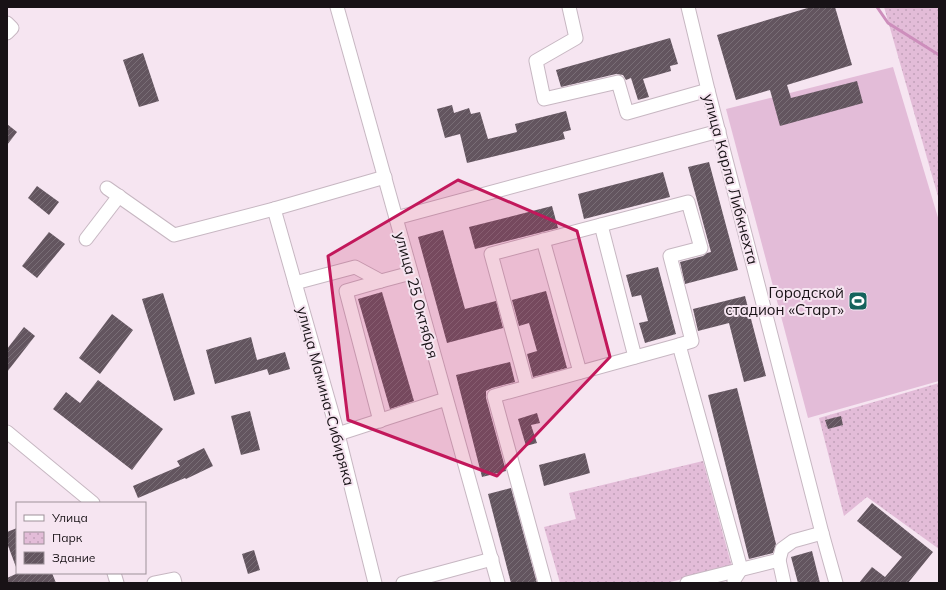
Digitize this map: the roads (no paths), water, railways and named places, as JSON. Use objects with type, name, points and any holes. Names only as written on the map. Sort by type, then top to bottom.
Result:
[{"type":"street","name":"улица 25 Октября","points":[[337,7],[498,583]]},
{"type":"street","points":[[569,7],[576,38],[536,61],[544,99],[618,82],[627,113],[708,90]]},
{"type":"street","name":"улица Карла Либкнехта","points":[[688,7],[822,534],[836,583]]},
{"type":"street","points":[[7,23],[12,28],[7,33]]},
{"type":"street","points":[[396,218],[719,131]]},
{"type":"street","points":[[107,188],[174,235],[274,209],[385,177]]},
{"type":"street","points":[[86,239],[119,196]]},
{"type":"street","points":[[527,386],[491,254],[688,202],[701,248],[670,256],[692,341],[494,396],[545,583]]},
{"type":"street","name":"улица Мамина-Сибиряка","points":[[274,209],[338,434],[375,583]]},
{"type":"street","points":[[602,225],[635,357]]},
{"type":"street","points":[[544,240],[580,372]]},
{"type":"street","points":[[295,284],[355,267],[381,281]]},
{"type":"street","points":[[380,421],[346,291],[411,273]]},
{"type":"street","points":[[679,344],[741,569],[734,580],[734,583]]},
{"type":"street","points":[[338,434],[446,400]]},
{"type":"street","points":[[7,432],[92,502]]},
{"type":"street","points":[[784,583],[779,560],[782,549],[793,541],[822,534]]},
{"type":"street","points":[[403,583],[492,559]]},
{"type":"street","points":[[687,583],[779,560]]},
{"type":"street","points":[[154,583],[174,579],[175,583]]},
{"type":"waterway","points":[[877,7],[888,23],[939,55]]},
{"type":"place","name":"Городской стадион «Старт»","points":[[858,301]]}]
